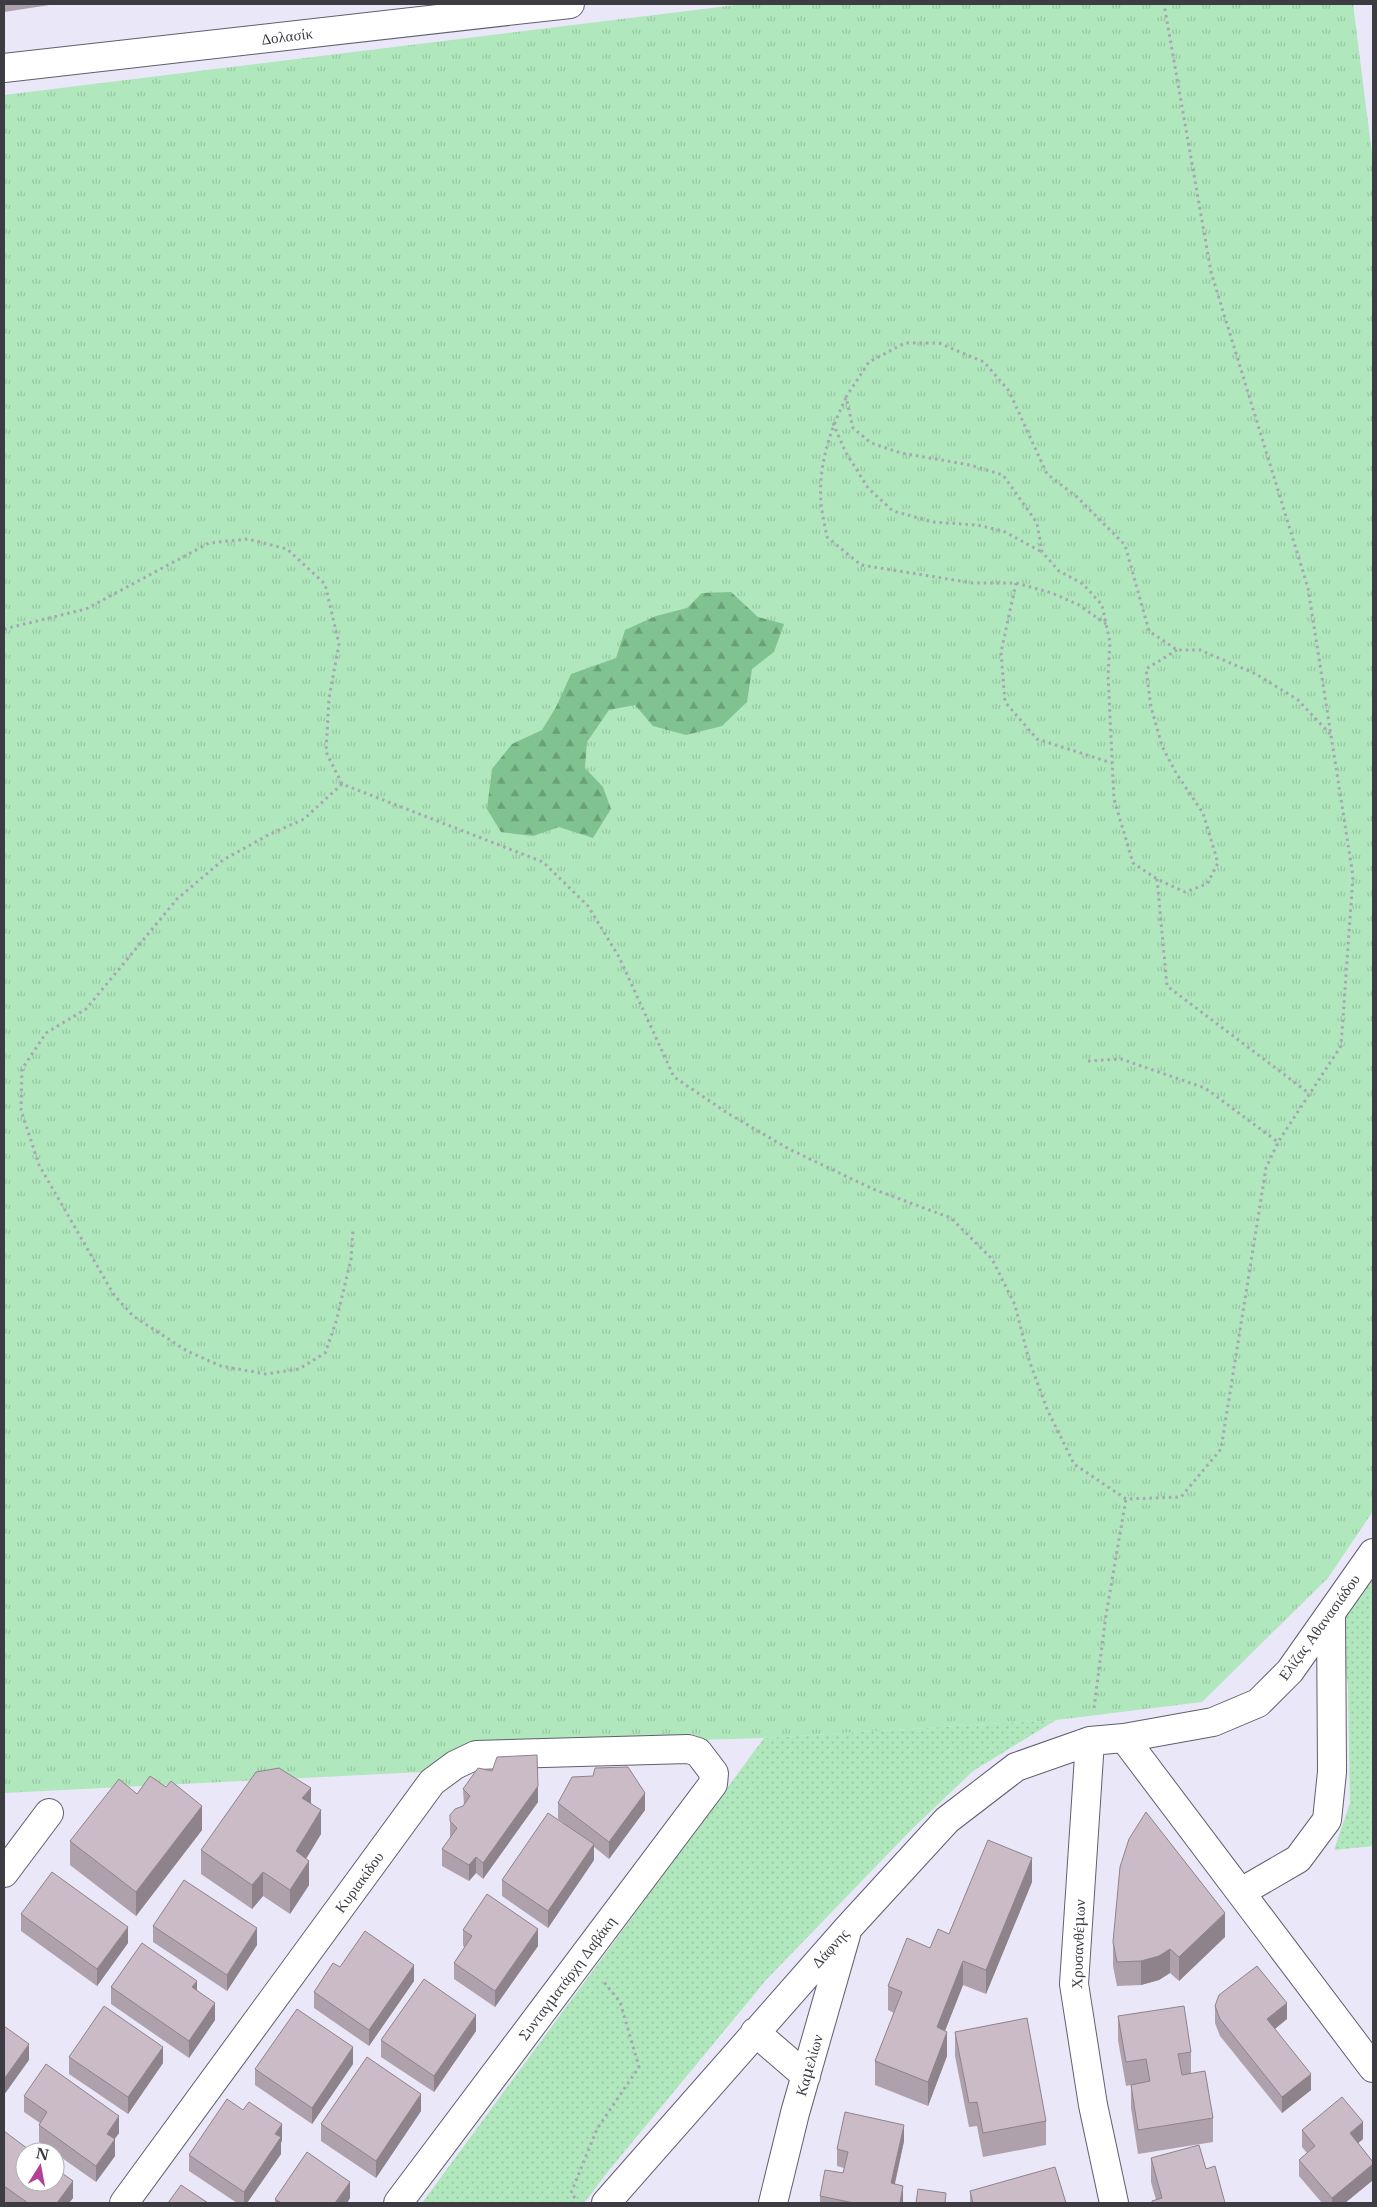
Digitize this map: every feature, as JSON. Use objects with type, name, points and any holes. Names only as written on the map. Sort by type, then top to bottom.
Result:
[{"type":"street","name":"Δολασίκ","points":[[4,68],[570,4]]},
{"type":"street","name":"Ελίζας Αθανασιάδου","points":[[1090,1741],[1124,1738],[1213,1722],[1258,1703],[1290,1671],[1373,1553]]},
{"type":"street","points":[[1241,1892],[1298,1859],[1327,1820],[1332,1772],[1331,1614]]},
{"type":"street","points":[[1124,1738],[1373,2068]]},
{"type":"street","name":"Δάφνης","points":[[606,2203],[755,2032],[947,1820],[1016,1767],[1090,1741]]},
{"type":"street","name":"Χρυσανθέμων","points":[[1090,1741],[1074,1984],[1093,2105],[1114,2203]]},
{"type":"street","name":"Κυριακίδου","points":[[124,2203],[432,1782],[455,1765],[476,1756],[688,1749],[698,1752]]},
{"type":"street","name":"Συνταγματάρχη Δαβάκη","points":[[398,2203],[713,1784],[714,1773],[698,1752]]},
{"type":"street","points":[[4,1873],[48,1812]]},
{"type":"street","name":"Καμελίων","points":[[773,2203],[806,2076],[848,1928]]},
{"type":"street","points":[[755,2032],[806,2076]]},
{"type":"path","points":[[4,629],[86,609],[209,543],[248,539],[287,549],[325,584],[337,635],[339,644],[328,698],[326,752],[342,784],[510,847],[543,862],[588,906],[619,957],[674,1077],[729,1114],[789,1149],[873,1189],[951,1218],[992,1259],[1015,1305],[1029,1360],[1047,1409],[1074,1464],[1126,1499],[1181,1497],[1221,1449],[1266,1168],[1278,1142],[1341,1046],[1353,876],[1308,588],[1210,272],[1164,4]]},
{"type":"path","points":[[1106,624],[1070,601],[1052,593],[1016,583],[973,583],[860,565],[827,537],[821,502],[823,464],[833,423],[846,397],[869,362],[905,343],[939,343],[984,362],[1009,391],[1047,474],[1077,497],[1125,545],[1149,631],[1177,650]]},
{"type":"path","points":[[846,397],[853,428],[871,443],[901,453],[970,465],[1003,476],[1037,523],[1042,552]]},
{"type":"path","points":[[833,423],[845,451],[868,488],[893,511],[933,522],[977,525],[1003,532],[1042,552],[1059,571],[1083,584],[1102,605],[1110,642],[1108,675],[1114,798],[1133,863],[1157,880],[1185,892],[1207,884],[1218,863],[1203,813],[1176,773],[1162,746],[1151,707],[1146,669],[1177,650],[1200,650],[1256,674],[1298,700],[1331,734]]},
{"type":"path","points":[[1016,583],[1001,652],[1005,702],[1037,739],[1112,763]]},
{"type":"path","points":[[342,784],[304,819],[270,834],[223,860],[177,899],[86,1009],[46,1033],[22,1069],[21,1110],[39,1165],[114,1295],[133,1316],[187,1351],[221,1366],[266,1374],[299,1369],[325,1353],[336,1322],[351,1259],[352,1230]]},
{"type":"path","points":[[1157,880],[1167,986],[1310,1094]]},
{"type":"path","points":[[1088,1061],[1121,1059],[1205,1088],[1278,1142]]},
{"type":"path","points":[[1090,1741],[1106,1615],[1126,1499]]},
{"type":"path","points":[[578,2203],[571,2193],[597,2129],[639,2067],[620,2002],[583,1956]]},
{"type":"green space","points":[[744,4],[1353,4],[1373,162],[1373,1511],[1328,1578],[1202,1702],[1056,1720],[764,1738],[469,1747],[422,1772],[4,1793],[4,95]]},
{"type":"green space","points":[[731,592],[758,617],[784,624],[774,652],[752,669],[747,702],[722,726],[686,735],[653,726],[635,705],[609,710],[587,742],[585,768],[603,787],[611,809],[593,838],[559,827],[533,836],[501,832],[487,809],[492,769],[512,744],[542,730],[556,707],[571,674],[616,658],[625,630],[656,616],[687,608],[702,593]]},
{"type":"green space","points":[[1373,1578],[1373,1846],[1334,1850],[1350,1803],[1348,1687],[1339,1627]]},
{"type":"green space","points":[[1056,1720],[973,1771],[911,1830],[766,1980],[584,2203],[422,2203],[764,1738]]},
{"type":"building","points":[[537,1755],[538,1786],[483,1863],[476,1857],[469,1865],[442,1849],[457,1828],[450,1821],[450,1815],[455,1809],[463,1806],[470,1796],[463,1789],[478,1768],[492,1771],[497,1757]]},
{"type":"building","points":[[628,1767],[645,1793],[609,1842],[558,1803],[572,1777],[593,1776],[595,1768]]},
{"type":"building","points":[[279,1768],[311,1788],[302,1798],[321,1810],[296,1851],[309,1861],[290,1890],[263,1872],[252,1885],[201,1850],[256,1772]]},
{"type":"building","points":[[150,1776],[166,1787],[171,1781],[202,1806],[136,1892],[70,1841],[119,1779],[137,1794]]},
{"type":"building","points":[[1146,1812],[1225,1913],[1179,1957],[1170,1949],[1159,1956],[1141,1961],[1117,1962],[1113,1942],[1120,1867],[1129,1839]]},
{"type":"building","points":[[548,1813],[594,1844],[548,1911],[502,1880]]},
{"type":"building","points":[[988,1840],[1032,1858],[986,1970],[963,1961],[937,2027],[947,2032],[928,2082],[875,2061],[902,1992],[888,1986],[907,1938],[930,1948],[938,1929],[949,1934]]},
{"type":"building","points":[[52,1872],[128,1927],[97,1969],[21,1914]]},
{"type":"building","points":[[184,1880],[257,1928],[227,1975],[153,1926]]},
{"type":"building","points":[[487,1894],[538,1929],[495,1991],[454,1963],[472,1936],[463,1930]]},
{"type":"building","points":[[365,1931],[414,1965],[369,2030],[314,1992],[333,1963],[340,1967]]},
{"type":"building","points":[[142,1943],[197,1981],[192,1987],[215,2003],[189,2041],[111,1987]]},
{"type":"building","points":[[1257,1966],[1287,2003],[1267,2019],[1311,2074],[1282,2097],[1220,2019],[1215,2006],[1219,1995]]},
{"type":"building","points":[[424,1979],[476,2015],[434,2076],[381,2040]]},
{"type":"building","points":[[104,2006],[163,2047],[128,2097],[69,2057]]},
{"type":"building","points":[[1184,2006],[1191,2052],[1178,2054],[1182,2075],[1205,2071],[1213,2118],[1138,2130],[1131,2085],[1150,2081],[1146,2059],[1126,2062],[1118,2016]]},
{"type":"building","points":[[297,2009],[353,2047],[312,2108],[255,2069]]},
{"type":"building","points":[[1027,2018],[1046,2121],[983,2133],[977,2102],[969,2103],[955,2032]]},
{"type":"building","points":[[4,2026],[29,2044],[4,2079]]},
{"type":"building","points":[[367,2057],[421,2094],[376,2161],[321,2124]]},
{"type":"building","points":[[46,2064],[119,2116],[107,2134],[115,2139],[96,2166],[39,2125],[47,2112],[24,2096]]},
{"type":"building","points":[[1342,2097],[1363,2122],[1350,2133],[1373,2164],[1332,2198],[1299,2160],[1315,2146],[1302,2130]]},
{"type":"building","points":[[227,2099],[243,2110],[249,2102],[282,2124],[275,2134],[281,2137],[244,2192],[189,2155]]},
{"type":"building","points":[[845,2112],[904,2125],[891,2183],[903,2186],[900,2203],[854,2203],[820,2196],[825,2170],[843,2173],[848,2152],[837,2149]]},
{"type":"building","points":[[4,2131],[19,2142],[15,2142],[15,2192],[65,2192],[57,2203],[28,2203],[4,2186]]},
{"type":"building","points":[[1199,2145],[1206,2169],[1215,2166],[1225,2203],[1152,2203],[1152,2201],[1162,2198],[1151,2158]]},
{"type":"building","points":[[307,2152],[350,2182],[335,2203],[281,2203],[275,2199]]},
{"type":"building","points":[[1055,2167],[1066,2203],[973,2203],[970,2191]]},
{"type":"building","points":[[65,2175],[73,2181],[65,2192]]},
{"type":"building","points":[[181,2185],[208,2203],[168,2203]]},
{"type":"building","points":[[918,2189],[946,2193],[945,2203],[916,2203]]}]
